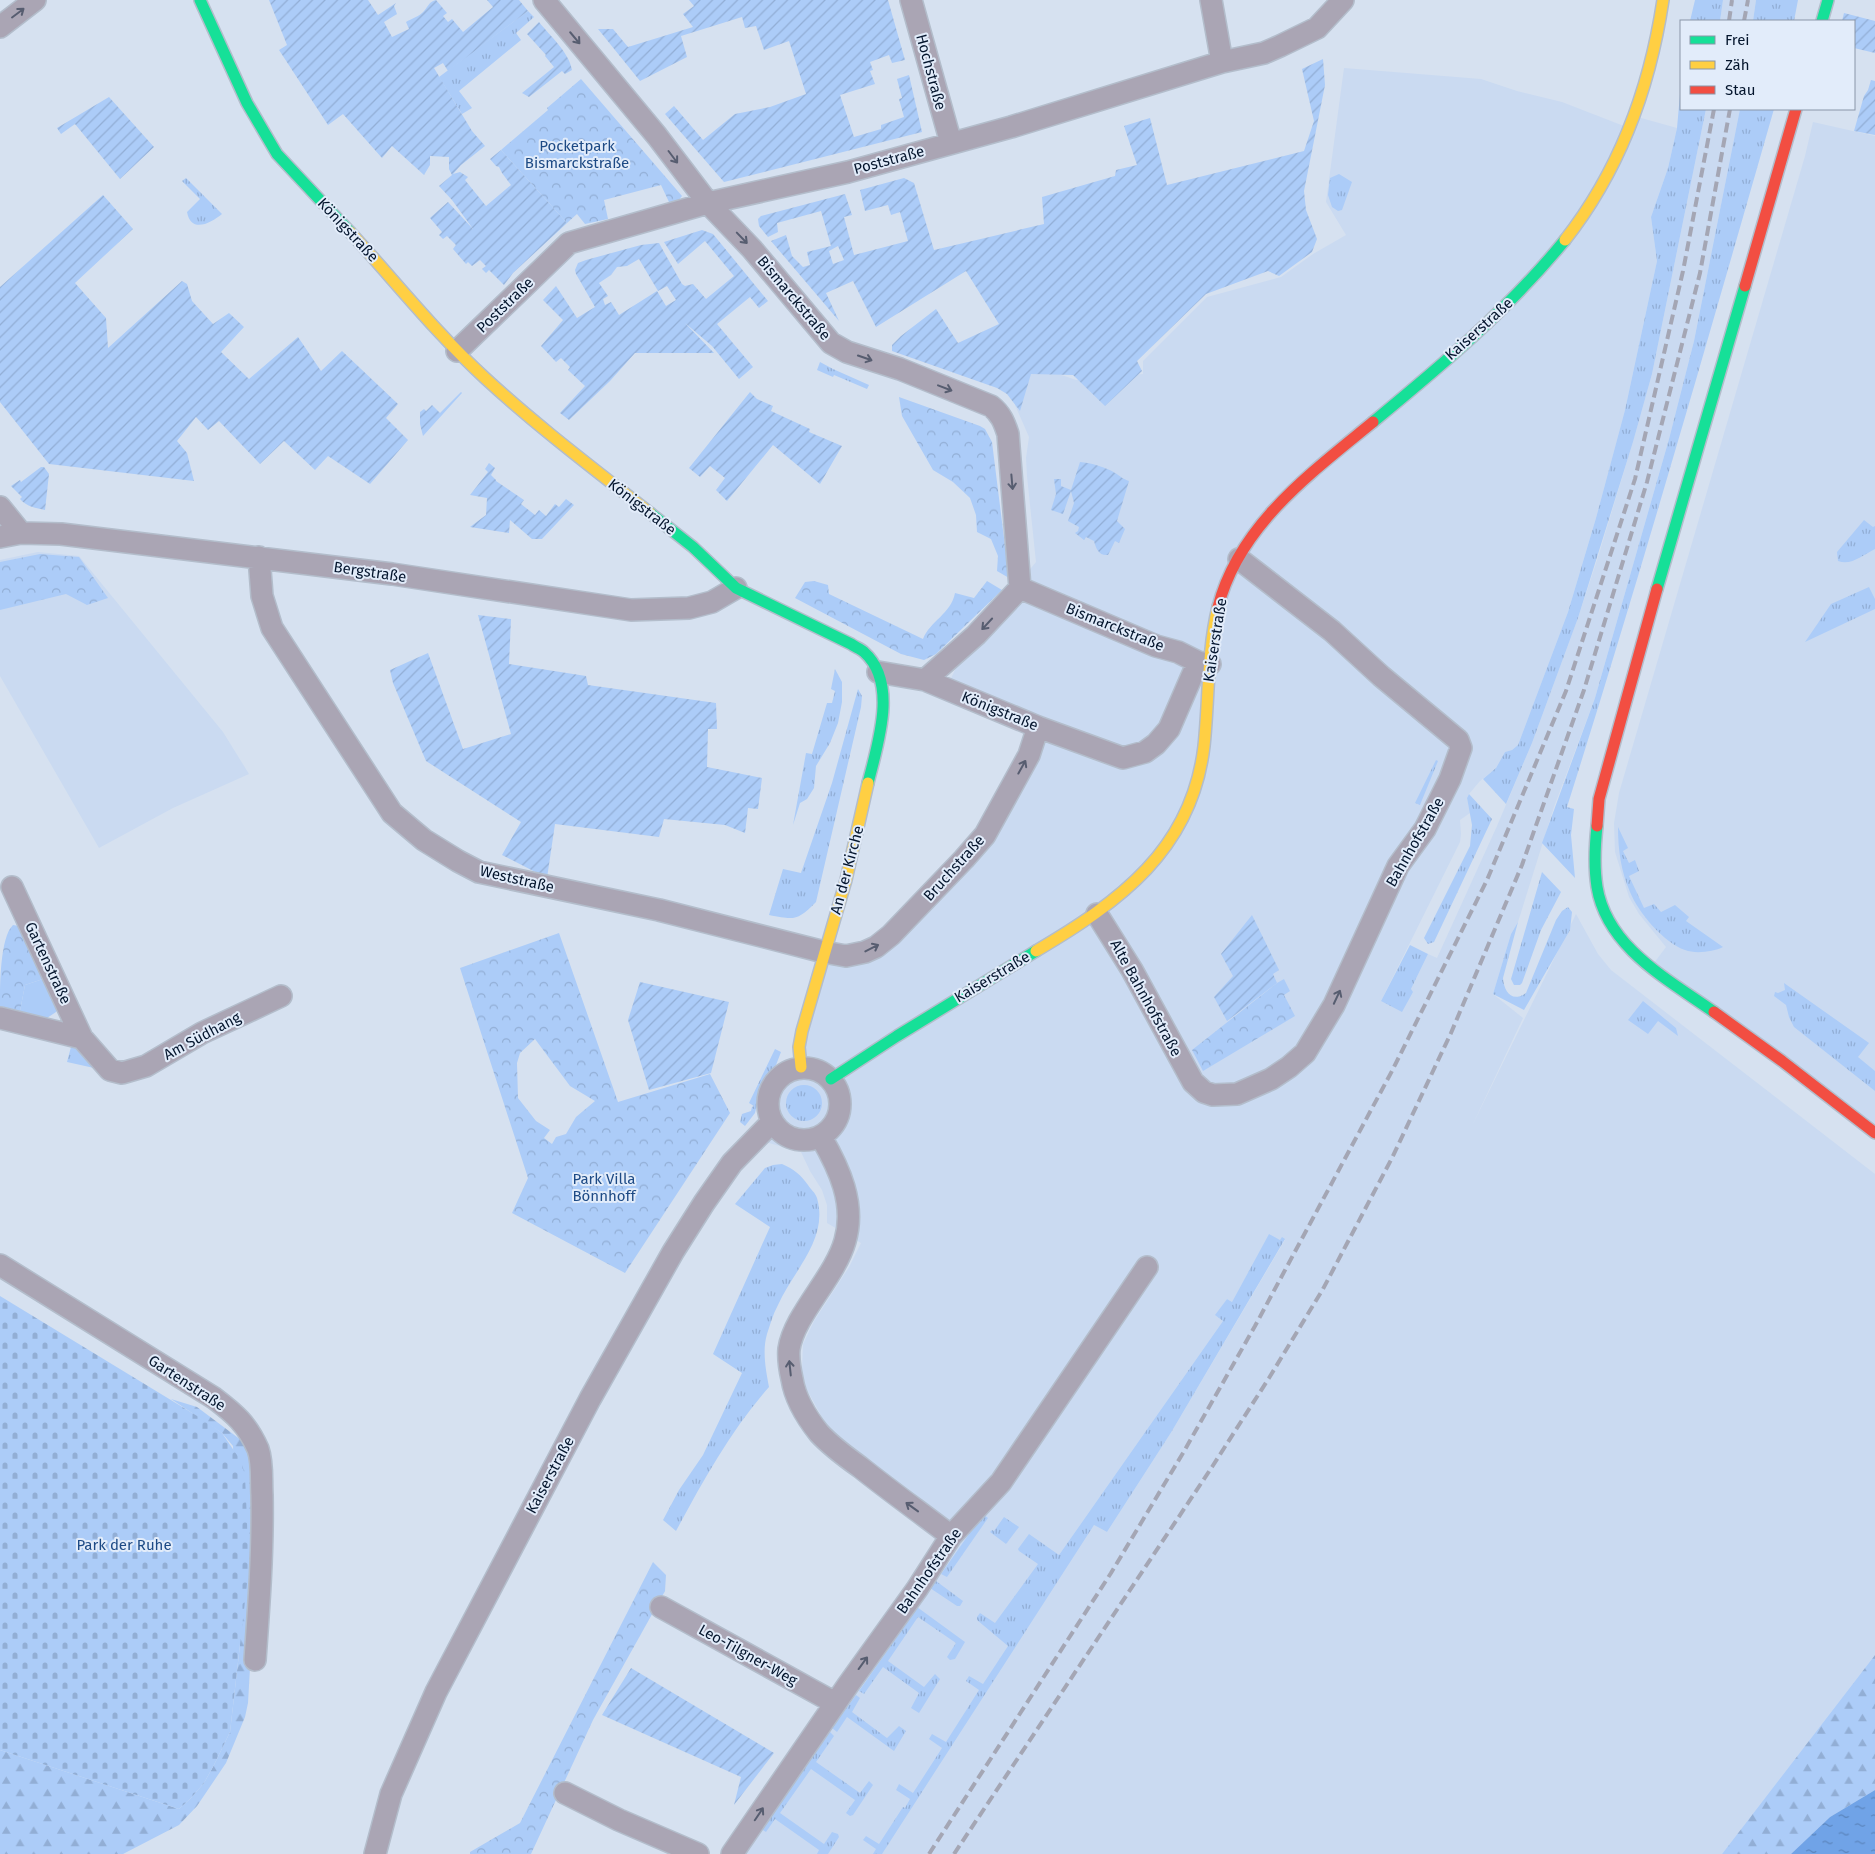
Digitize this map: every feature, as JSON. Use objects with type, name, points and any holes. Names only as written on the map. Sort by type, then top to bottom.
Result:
[{"type":"street","points":[[0,27],[35,0]]},
{"type":"street","name":"Königstraße","points":[[200,0],[247,104],[277,154],[373,256],[457,351],[551,435],[693,547],[736,588],[864,652],[878,672],[925,680],[1038,727],[1123,758],[1145,752],[1156,744],[1169,729],[1204,663]]},
{"type":"street","name":"Bismarckstraße","points":[[544,0],[657,136],[708,203],[752,249],[831,343],[847,352],[900,369],[991,406],[998,412],[1008,434],[1020,588],[1156,646],[1178,652],[1204,663]]},
{"type":"street","name":"Hochstraße","points":[[911,0],[951,143]]},
{"type":"street","points":[[1211,0],[1222,62]]},
{"type":"street","name":"Poststraße","points":[[457,351],[569,243],[708,203],[848,172],[1010,127],[1222,62],[1264,52],[1316,28],[1343,0]]},
{"type":"street","name":"Kaiserstraße","points":[[831,1079],[861,1058],[1097,914],[1138,881],[1160,855],[1177,832],[1199,772],[1203,756],[1204,663],[1221,596],[1226,582],[1239,559],[1271,511],[1318,467],[1488,323],[1536,275],[1567,238],[1606,177],[1629,128],[1654,58],[1663,0]]},
{"type":"street","points":[[1822,20],[1828,0]]},
{"type":"street","points":[[1796,110],[1650,613],[1599,799],[1595,843],[1597,887],[1603,908],[1612,928],[1630,949],[1651,967],[1782,1061],[1875,1133]]},
{"type":"street","points":[[0,508],[21,533]]},
{"type":"street","name":"Bergstraße","points":[[0,537],[21,533],[60,534],[392,574],[631,610],[689,608],[712,602],[736,588]]},
{"type":"street","name":"Weststraße","points":[[259,558],[262,596],[272,628],[392,813],[424,840],[479,872],[668,912],[824,952]]},
{"type":"street","name":"Bahnhofstraße","points":[[1193,1082],[1204,1092],[1213,1095],[1237,1094],[1254,1088],[1289,1067],[1304,1053],[1334,1005],[1398,866],[1425,829],[1450,779],[1461,748],[1458,740],[1381,676],[1332,631],[1239,559]]},
{"type":"street","points":[[925,680],[976,635],[1020,588]]},
{"type":"street","name":"An der Kirche","points":[[801,1067],[799,1047],[802,1031],[846,880],[882,727],[884,695],[878,672]]},
{"type":"street","name":"Bruchstraße","points":[[824,952],[846,956],[865,952],[876,947],[891,935],[964,859],[985,835],[1029,755],[1038,727]]},
{"type":"street","name":"Gartenstraße","points":[[12,887],[82,1038],[110,1070],[122,1073]]},
{"type":"street","name":"Alte Bahnhofstraße","points":[[1097,914],[1132,970],[1193,1082]]},
{"type":"street","name":"Am Südhang","points":[[122,1073],[146,1066],[202,1033],[281,996]]},
{"type":"street","points":[[0,1018],[82,1038]]},
{"type":"street","points":[[801,1067],[821,1071],[831,1079],[840,1098],[841,1107],[837,1121],[828,1132],[821,1137],[804,1141],[791,1139],[782,1134],[772,1122],[767,1107],[770,1092],[775,1082],[786,1071],[801,1067]]},
{"type":"street","name":"Kaiserstraße","points":[[375,1854],[391,1794],[436,1692],[582,1414],[673,1252],[704,1203],[732,1163],[772,1122]]},
{"type":"street","points":[[821,1137],[841,1175],[846,1191],[848,1216],[845,1241],[821,1289],[805,1312],[789,1348],[789,1369],[797,1397],[819,1433],[838,1450],[951,1536]]},
{"type":"street","name":"Gartenstraße","points":[[0,1265],[214,1398],[238,1417],[250,1432],[259,1451],[261,1484],[262,1542],[255,1660]]},
{"type":"street","name":"Bahnhofstraße","points":[[732,1854],[835,1703],[917,1589],[951,1536],[1001,1482],[1142,1274]]},
{"type":"street","name":"Leo-Tilgner-Weg","points":[[661,1607],[835,1703]]},
{"type":"street","points":[[565,1793],[619,1820],[698,1854]]},
{"type":"shaded area","points":[[1723,0],[1756,0],[1753,20],[1720,20]]},
{"type":"shaded area","points":[[1344,68],[1481,79],[1517,91],[1562,102],[1629,128],[1634,116],[1677,128],[1668,168],[1651,217],[1657,261],[1625,410],[1568,612],[1518,745],[1512,750],[1505,752],[1496,768],[1480,781],[1469,794],[1467,798],[1470,813],[1460,820],[1460,842],[1381,1001],[1411,989],[1428,954],[1437,958],[1497,826],[1532,743],[1578,618],[1598,557],[1652,374],[1706,110],[1740,110],[1694,341],[1669,439],[1595,698],[1554,807],[1493,994],[1523,1018],[1471,1128],[1576,914],[1598,954],[1611,970],[1875,1174],[1875,1655],[1722,1854],[738,1854],[959,1535],[849,1449],[825,1423],[806,1388],[802,1371],[803,1344],[814,1321],[849,1267],[861,1243],[827,1223],[827,1205],[822,1190],[801,1152],[755,1139],[772,1122],[767,1107],[770,1091],[775,1082],[787,1071],[801,1067],[824,952],[865,952],[964,859],[1038,727],[948,685],[965,648],[1036,562],[1027,476],[1026,458],[1029,437],[1015,405],[1024,362],[1076,380],[1143,374],[1143,361],[1207,297],[1281,277],[1313,254],[1346,235],[1326,202]],"holes":[[[1269,1235],[1285,1240],[1172,1431],[1107,1532],[1094,1525],[1059,1555],[1223,1321],[1216,1315],[1227,1299],[1232,1302]]]},
{"type":"shaded area","points":[[1813,122],[1875,136],[1875,1133],[1651,967],[1666,947],[1639,914],[1629,897],[1615,852],[1614,823],[1619,793],[1805,156]]},
{"type":"shaded area","points":[[38,552],[79,556],[223,732],[249,774],[173,808],[99,848],[0,676],[0,560]]},
{"type":"green space","points":[[269,0],[368,0],[378,15],[396,3],[394,6],[397,14],[384,22],[392,37],[409,29],[406,22],[420,14],[430,3],[436,0],[447,13],[443,16],[448,22],[452,19],[463,32],[493,7],[487,0],[519,0],[528,11],[448,71],[443,63],[434,68],[472,131],[485,146],[461,165],[453,174],[460,172],[468,177],[465,180],[486,206],[511,185],[499,167],[490,159],[501,150],[567,223],[513,273],[504,285],[489,270],[486,273],[482,269],[486,266],[480,260],[472,266],[468,262],[466,264],[453,249],[456,245],[447,236],[443,239],[439,235],[442,232],[430,218],[448,202],[473,229],[452,200],[439,186],[452,175],[449,169],[449,157],[430,156],[430,165],[424,175],[392,146],[382,158],[343,114],[328,125],[279,50],[287,45]]},
{"type":"green space","points":[[689,0],[888,0],[905,60],[892,63],[889,55],[870,62],[873,70],[870,71],[875,84],[840,95],[854,137],[881,129],[881,125],[904,117],[899,99],[902,98],[897,79],[909,75],[922,132],[724,182],[665,114],[674,106],[703,140],[735,114],[770,107],[806,94],[789,41],[764,50],[756,26],[745,28],[742,17],[681,36],[687,57],[640,81],[598,29],[613,29],[628,47],[693,27],[683,14],[694,6]]},
{"type":"green space","points":[[1695,0],[1723,0],[1720,20],[1690,20]]},
{"type":"green space","points":[[1756,0],[1798,0],[1794,20],[1753,20]]},
{"type":"green space","points":[[528,11],[534,17],[516,33],[521,40],[459,91],[472,108],[462,114],[439,77]]},
{"type":"green space","points":[[1844,13],[1875,21],[1875,53],[1855,48],[1855,20],[1842,20]]},
{"type":"green space","points":[[539,22],[563,51],[572,70],[565,74],[562,71],[529,97],[522,93],[554,67],[527,34]]},
{"type":"green space","points":[[1323,59],[1325,85],[1304,191],[1306,210],[1317,239],[1312,252],[1279,276],[1268,271],[1206,294],[1137,361],[1142,371],[1105,406],[1073,375],[1031,374],[1020,411],[1007,394],[997,388],[892,351],[892,345],[901,336],[936,309],[958,343],[999,324],[966,271],[876,327],[853,281],[826,293],[839,321],[771,241],[786,235],[792,256],[803,267],[810,265],[807,252],[831,246],[821,211],[777,223],[778,232],[768,237],[759,226],[758,219],[761,216],[845,194],[852,215],[844,217],[854,255],[908,241],[900,212],[891,215],[888,205],[865,211],[860,190],[904,178],[914,183],[934,250],[1044,224],[1042,197],[1115,176],[1116,170],[1137,165],[1124,126],[1150,118],[1167,185],[1304,151],[1314,121],[1302,69]],"holes":[[[838,246],[844,260],[833,264],[829,251]]]},
{"type":"green space","name":"Pocketpark Bismarckstraße","points":[[581,79],[682,196],[678,201],[669,202],[661,185],[604,200],[608,219],[585,224],[577,214],[567,223],[501,150]]},
{"type":"green space","points":[[1871,80],[1875,81],[1875,135],[1854,131],[1864,96]]},
{"type":"green space","points":[[1680,94],[1680,110],[1706,110],[1652,374],[1633,442],[1578,618],[1532,743],[1506,804],[1483,779],[1496,768],[1505,752],[1512,750],[1518,745],[1568,612],[1625,410],[1657,261],[1651,217],[1668,168],[1677,128]]},
{"type":"green space","points":[[109,97],[154,147],[120,179],[75,124],[61,134],[57,128]]},
{"type":"green space","points":[[1740,110],[1774,110],[1647,546],[1567,807],[1574,809],[1571,835],[1575,878],[1542,843],[1595,698],[1669,439],[1694,341]]},
{"type":"green space","points":[[1339,174],[1352,182],[1342,210],[1338,211],[1332,207],[1328,195],[1330,178]]},
{"type":"green space","points":[[186,178],[222,214],[202,225],[197,225],[189,219],[187,212],[200,199],[182,181]]},
{"type":"green space","points":[[103,195],[133,229],[75,283],[106,318],[108,348],[182,281],[187,284],[192,301],[213,324],[229,313],[244,327],[221,352],[249,379],[298,337],[321,371],[342,351],[398,404],[386,418],[408,440],[370,484],[328,456],[315,470],[284,441],[260,464],[219,421],[208,430],[196,417],[177,441],[187,453],[194,481],[49,464],[0,402],[0,287]]},
{"type":"green space","points":[[702,230],[713,234],[768,301],[759,308],[750,297],[717,324],[753,367],[739,379],[712,346],[685,323],[714,353],[635,353],[610,381],[569,420],[560,413],[585,386],[568,370],[570,367],[561,358],[556,362],[541,346],[563,320],[543,300],[556,286],[577,318],[595,307],[576,274],[575,270],[578,263],[641,245],[659,243],[682,284],[685,286],[693,284],[706,299],[734,276],[705,241],[678,264],[664,242]],"holes":[[[639,259],[658,291],[667,286],[676,300],[666,306],[657,291],[619,315],[611,302],[605,305],[603,299],[608,296],[599,283],[611,275],[617,267],[627,266]]]},
{"type":"green space","points":[[820,362],[869,385],[867,389],[817,370]]},
{"type":"green space","points":[[461,392],[423,436],[420,412],[424,409],[426,411],[432,405],[440,413]]},
{"type":"green space","points":[[750,392],[757,399],[773,406],[771,411],[810,429],[809,432],[842,446],[820,484],[773,445],[727,501],[716,490],[725,478],[710,466],[700,477],[689,468]]},
{"type":"green space","points":[[899,397],[985,429],[992,442],[1009,578],[997,571],[998,556],[991,539],[977,532],[976,515],[970,498],[953,482],[933,470],[902,416]]},
{"type":"green space","points":[[1080,462],[1103,467],[1129,481],[1117,521],[1125,529],[1119,543],[1115,541],[1108,555],[1098,551],[1094,541],[1086,537],[1084,540],[1075,533],[1079,527],[1068,521],[1074,503],[1071,491],[1063,514],[1051,510],[1056,494],[1054,479],[1061,479],[1061,486],[1071,490]]},
{"type":"green space","points":[[489,463],[495,468],[491,475],[496,481],[524,500],[521,504],[535,515],[539,510],[546,516],[555,504],[559,507],[566,499],[574,505],[542,539],[532,539],[510,520],[509,533],[470,527],[486,515],[487,498],[470,495],[488,472],[485,469]]},
{"type":"green space","points":[[41,467],[44,467],[49,474],[45,510],[26,504],[11,486],[20,480],[21,482]]},
{"type":"green space","points":[[1864,520],[1873,527],[1875,526],[1875,549],[1852,561],[1838,561],[1837,552]]},
{"type":"green space","points":[[40,554],[79,557],[108,598],[87,605],[66,594],[0,610],[0,562]]},
{"type":"green space","points":[[814,581],[828,585],[829,594],[923,639],[930,627],[949,607],[955,593],[974,598],[987,581],[1002,590],[936,654],[924,660],[901,654],[795,598],[805,582]]},
{"type":"green space","points":[[1869,587],[1875,599],[1875,609],[1805,642],[1831,604]]},
{"type":"green space","points":[[478,615],[511,619],[509,664],[586,676],[588,685],[716,703],[717,729],[708,729],[707,767],[762,778],[758,809],[748,808],[745,833],[725,825],[664,819],[659,837],[555,824],[547,878],[502,855],[521,822],[426,761],[393,683],[390,670],[428,653],[463,749],[511,734]]},
{"type":"green space","points":[[835,669],[842,682],[842,702],[838,723],[830,743],[816,766],[814,788],[807,799],[800,803],[793,825],[806,753],[812,754],[827,703],[832,703],[835,691],[831,689]]},
{"type":"green space","points":[[858,689],[862,696],[861,707],[816,902],[795,918],[769,915],[783,869],[801,873],[832,783]]},
{"type":"green space","points":[[1436,760],[1438,761],[1420,805],[1415,803]]},
{"type":"green space","points":[[1469,794],[1492,819],[1434,942],[1428,944],[1424,938],[1470,846],[1472,825],[1467,798]]},
{"type":"green space","points":[[1618,827],[1628,848],[1623,851],[1629,863],[1635,860],[1639,871],[1629,876],[1644,908],[1654,904],[1661,912],[1675,905],[1689,917],[1686,921],[1723,947],[1704,952],[1685,950],[1660,934],[1645,917],[1634,900],[1624,876]]},
{"type":"green space","points":[[1542,872],[1561,892],[1541,930],[1522,983],[1514,985],[1511,979]]},
{"type":"green space","points":[[1568,907],[1572,912],[1570,930],[1524,1010],[1493,994],[1511,934],[1518,922],[1503,978],[1507,992],[1517,997],[1526,993],[1556,920],[1562,911]]},
{"type":"green space","points":[[1252,915],[1279,970],[1273,974],[1277,983],[1227,1021],[1214,997],[1233,976],[1221,954]]},
{"type":"green space","points":[[13,925],[19,926],[43,979],[25,985],[20,1011],[0,1006],[3,951],[5,940]]},
{"type":"green space","name":"Park Villa Bönnhoff","points":[[559,933],[618,1102],[710,1074],[730,1113],[625,1273],[512,1213],[528,1178],[460,968]],"holes":[[[535,1039],[570,1086],[595,1101],[576,1117],[566,1134],[556,1137],[552,1144],[544,1138],[550,1130],[536,1121],[518,1098],[517,1063],[520,1053]]]},
{"type":"green space","points":[[1410,945],[1428,954],[1411,989],[1413,992],[1402,1012],[1381,1001]]},
{"type":"green space","points":[[43,979],[58,1009],[56,1012],[47,1018],[20,1011],[25,985]]},
{"type":"green space","points":[[1284,979],[1290,991],[1284,995],[1295,1016],[1203,1071],[1192,1050]]},
{"type":"green space","points":[[640,982],[729,1002],[711,1073],[649,1090],[628,1020]]},
{"type":"green space","points":[[1784,983],[1869,1043],[1858,1057],[1875,1071],[1875,1091],[1794,1027],[1786,1005],[1774,996],[1775,992],[1778,993],[1785,990]]},
{"type":"green space","points":[[1643,1001],[1676,1028],[1678,1036],[1658,1021],[1648,1034],[1628,1020]]},
{"type":"green space","points":[[72,1043],[77,1046],[94,1068],[67,1062]]},
{"type":"green space","points":[[775,1049],[781,1052],[776,1065],[762,1083],[755,1113],[745,1126],[740,1122],[742,1114],[751,1111],[754,1106],[749,1103]]},
{"type":"green space","points":[[804,1085],[817,1090],[822,1103],[817,1116],[804,1121],[791,1116],[786,1103],[791,1090]]},
{"type":"green space","points":[[782,1164],[800,1175],[817,1198],[819,1213],[814,1241],[784,1292],[767,1334],[765,1354],[769,1387],[730,1438],[676,1531],[663,1520],[679,1490],[703,1455],[742,1373],[713,1354],[770,1227],[735,1204],[765,1168]]},
{"type":"green space","points":[[1269,1234],[1280,1240],[1282,1237],[1285,1239],[1172,1431],[1107,1532],[1094,1525],[882,1854],[873,1854],[876,1849],[863,1840],[866,1836],[879,1844],[910,1799],[896,1790],[899,1784],[913,1793],[942,1748],[929,1739],[932,1734],[946,1742],[979,1690],[966,1681],[969,1676],[983,1684],[1008,1646],[977,1620],[977,1617],[980,1613],[995,1623],[1038,1564],[1018,1549],[1029,1534],[1059,1555],[1223,1321],[1215,1315],[1227,1299],[1232,1302]]},
{"type":"green space","name":"Park der Ruhe","points":[[0,1296],[207,1422],[222,1433],[241,1461],[245,1476],[249,1566],[230,1732],[204,1783],[179,1809],[0,1750]]},
{"type":"green space","points":[[171,1399],[197,1407],[245,1443],[252,1457],[257,1547],[248,1703],[245,1717],[226,1763],[197,1806],[179,1825],[123,1854],[0,1854],[0,1750],[179,1809],[204,1783],[230,1732],[240,1645],[233,1446],[222,1433]]},
{"type":"green space","points":[[983,1514],[988,1518],[947,1577],[941,1574]]},
{"type":"green space","points":[[1004,1517],[1019,1527],[1006,1544],[990,1532],[994,1531]]},
{"type":"green space","points":[[653,1562],[666,1575],[665,1591],[593,1720],[531,1854],[470,1854],[470,1852],[520,1823]]},
{"type":"green space","points":[[936,1581],[963,1601],[960,1606],[957,1606],[930,1588]]},
{"type":"green space","points":[[917,1607],[965,1642],[955,1659],[950,1660],[947,1657],[956,1643],[918,1617],[888,1661],[924,1687],[935,1674],[940,1679],[919,1713],[911,1708],[919,1693],[883,1667],[864,1694],[859,1691],[906,1624],[903,1621]]},
{"type":"green space","points":[[1875,1655],[1875,1790],[1830,1817],[1791,1854],[1722,1854]]},
{"type":"green space","points":[[631,1668],[774,1753],[734,1805],[741,1777],[602,1715]]},
{"type":"green space","points":[[856,1695],[860,1698],[852,1712],[887,1738],[899,1726],[906,1731],[894,1751],[847,1717],[837,1732],[832,1728]]},
{"type":"green space","points":[[830,1732],[834,1736],[816,1762],[860,1793],[869,1781],[873,1785],[853,1815],[850,1816],[846,1813],[855,1800],[811,1769],[780,1813],[824,1844],[832,1832],[838,1834],[839,1837],[828,1854],[817,1854],[819,1850],[775,1819],[766,1832],[761,1829]]},
{"type":"water","points":[[1875,1790],[1875,1854],[1791,1854],[1830,1817]]},
{"type":"railway","points":[[1729,20],[1732,0]]},
{"type":"railway","points":[[1744,20],[1748,0]]},
{"type":"railway","points":[[929,1854],[1111,1573],[1183,1453],[1255,1326],[1392,1071],[1487,880],[1566,691],[1635,479],[1683,271],[1714,110]]},
{"type":"railway","points":[[954,1854],[1212,1467],[1323,1289],[1392,1158],[1451,1033],[1522,865],[1584,690],[1647,482],[1700,273],[1730,110]]},
{"type":"traffic: fast","points":[[200,0],[247,103],[277,154],[350,232]]},
{"type":"traffic: fast","points":[[1822,20],[1828,0]]},
{"type":"traffic: fast","points":[[1373,422],[1474,336],[1521,290],[1565,240]]},
{"type":"traffic: fast","points":[[1657,589],[1745,286]]},
{"type":"traffic: fast","points":[[650,513],[693,547],[736,588],[851,644],[864,652],[875,665],[881,680],[883,697],[882,715],[880,733],[868,783]]},
{"type":"traffic: fast","points":[[1597,826],[1595,856],[1597,887],[1603,909],[1613,928],[1642,960],[1714,1012]]},
{"type":"traffic: fast","points":[[831,1079],[897,1036],[1036,951]]},
{"type":"traffic: slow","points":[[1565,240],[1602,185],[1630,126],[1650,64],[1663,0]]},
{"type":"traffic: slow","points":[[350,232],[433,325],[485,378],[545,430],[650,513]]},
{"type":"traffic: slow","points":[[1036,951],[1096,913],[1122,892],[1147,869],[1167,844],[1184,815],[1197,783],[1204,746],[1210,659],[1218,607]]},
{"type":"traffic: slow","points":[[801,1067],[799,1047],[802,1031],[846,880],[868,783]]},
{"type":"traffic: jam","points":[[1745,286],[1796,110]]},
{"type":"traffic: jam","points":[[1218,607],[1228,578],[1242,551],[1260,526],[1302,481],[1373,422]]},
{"type":"traffic: jam","points":[[1597,826],[1599,799],[1657,589]]},
{"type":"traffic: jam","points":[[1714,1012],[1782,1061],[1875,1133]]}]
